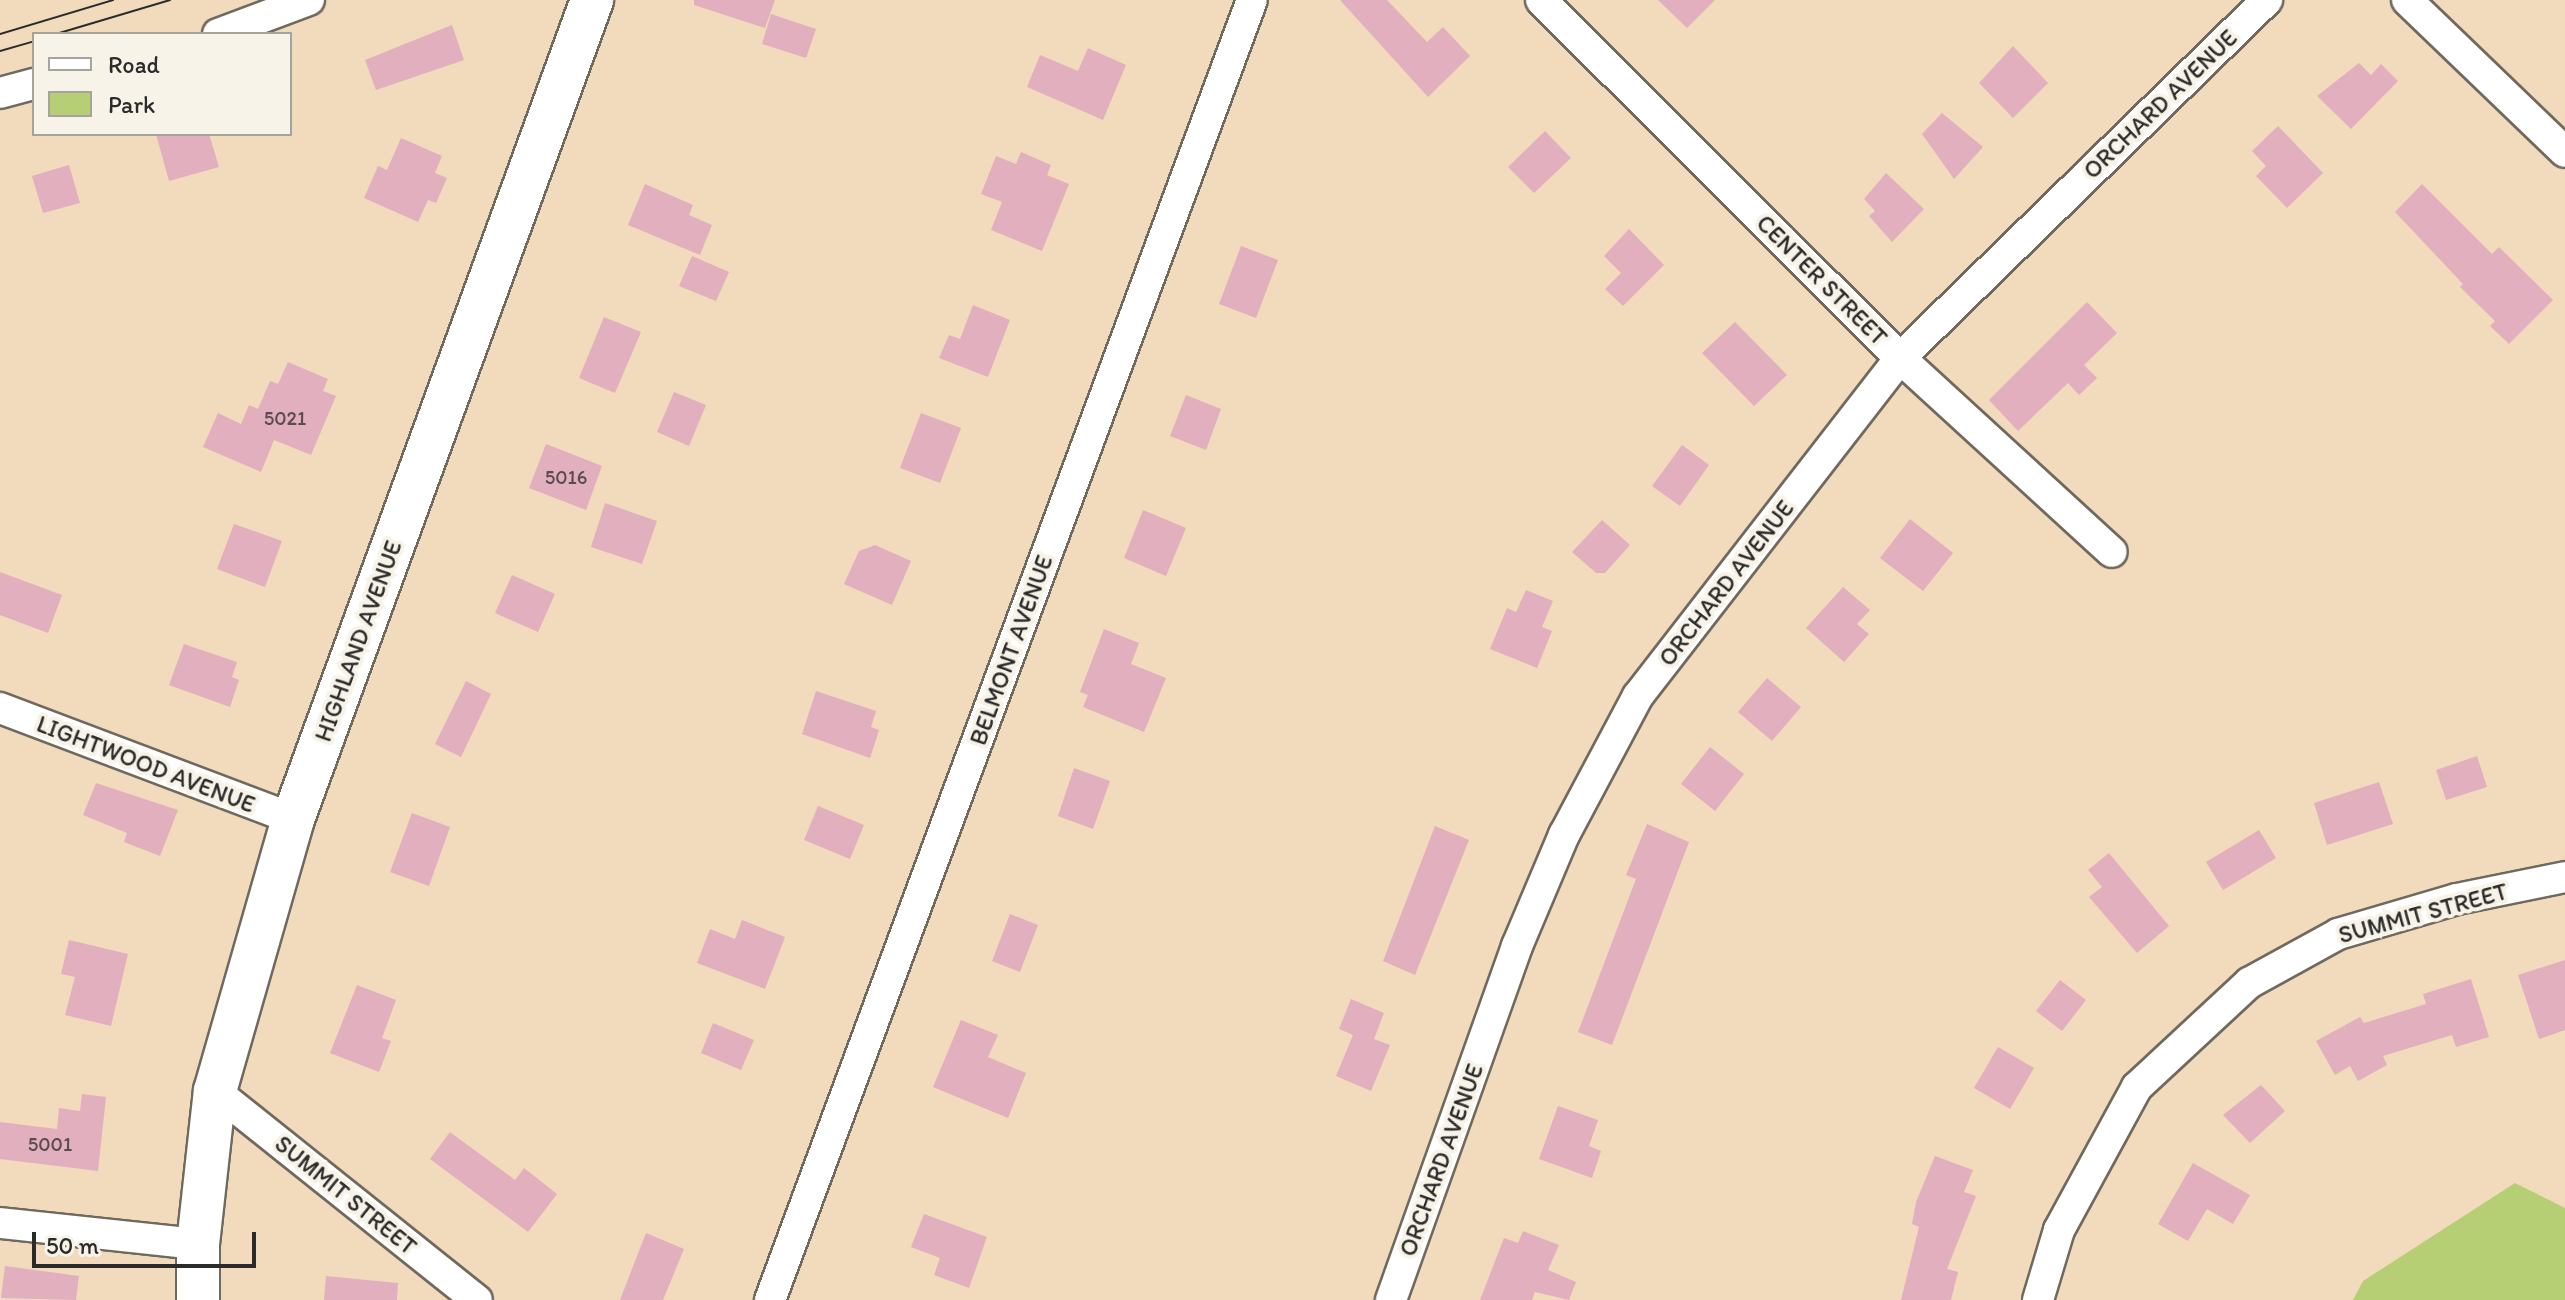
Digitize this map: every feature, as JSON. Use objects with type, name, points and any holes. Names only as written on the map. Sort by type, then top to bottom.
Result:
[{"type":"street","points":[[223,32],[309,0]]},
{"type":"street","name":"HIGHLAND AVENUE","points":[[198,1300],[198,1244],[215,1091],[293,819],[592,0]]},
{"type":"street","name":"BELMONT AVENUE","points":[[770,1300],[1252,0]]},
{"type":"street","name":"CENTER STREET","points":[[1541,0],[1900,358],[2112,552]]},
{"type":"street","name":"ORCHARD AVENUE","points":[[1391,1300],[1517,946],[1564,835],[1638,696],[1900,358],[2267,0]]},
{"type":"street","points":[[2407,0],[2565,152]]},
{"type":"street","points":[[0,93],[32,85]]},
{"type":"street","name":"LIGHTWOOD AVENUE","points":[[0,708],[293,819]]},
{"type":"street","name":"SUMMIT STREET","points":[[2038,1300],[2059,1230],[2137,1087],[2249,983],[2338,934],[2457,899],[2565,877]]},
{"type":"street","name":"SUMMIT STREET","points":[[215,1091],[477,1300]]},
{"type":"street","points":[[0,1223],[198,1244]]},
{"type":"green space","points":[[2515,1183],[2565,1208],[2565,1300],[2353,1300],[2363,1281]]},
{"type":"building","points":[[694,0],[775,0],[765,28],[694,5]]},
{"type":"building","points":[[1340,0],[1387,0],[1427,42],[1443,27],[1470,56],[1428,97]]},
{"type":"building","points":[[1658,0],[1715,0],[1687,28]]},
{"type":"building","points":[[771,14],[816,29],[806,58],[762,44]]},
{"type":"building","points":[[452,25],[464,60],[376,90],[365,60]]},
{"type":"building","points":[[2013,46],[2048,83],[2013,118],[1979,83]]},
{"type":"building","points":[[1088,48],[1126,65],[1103,120],[1027,87],[1040,55],[1078,71]]},
{"type":"building","points":[[2359,63],[2371,75],[2381,64],[2398,81],[2351,129],[2317,96]]},
{"type":"building","points":[[1942,113],[1983,147],[1954,179],[1922,134]]},
{"type":"building","points":[[2278,126],[2323,173],[2287,208],[2256,176],[2266,166],[2252,151]]},
{"type":"building","points":[[1545,131],[1571,158],[1534,193],[1508,167]]},
{"type":"building","points":[[157,136],[210,136],[219,167],[169,181]]},
{"type":"building","points":[[401,138],[442,156],[435,173],[447,178],[436,203],[428,200],[418,222],[364,198],[378,166],[387,170]]},
{"type":"building","points":[[1021,152],[1051,165],[1047,175],[1069,184],[1042,251],[991,230],[1002,202],[981,194],[996,156],[1016,164]]},
{"type":"building","points":[[69,165],[80,203],[43,213],[32,176]]},
{"type":"building","points":[[1886,173],[1924,209],[1892,242],[1869,216],[1875,211],[1864,199]]},
{"type":"building","points":[[645,184],[693,205],[689,215],[712,225],[700,255],[628,225]]},
{"type":"building","points":[[2422,184],[2492,254],[2499,247],[2553,300],[2509,344],[2490,326],[2495,321],[2460,287],[2463,284],[2395,212]]},
{"type":"building","points":[[1629,229],[1664,265],[1623,306],[1605,289],[1621,273],[1604,256]]},
{"type":"building","points":[[1241,246],[1278,260],[1256,318],[1219,304]]},
{"type":"building","points":[[692,256],[729,272],[716,301],[679,286]]},
{"type":"building","points":[[2087,302],[2117,333],[2084,365],[2097,378],[2079,395],[2068,383],[2018,431],[1989,400]]},
{"type":"building","points":[[973,305],[1010,320],[988,377],[939,358],[949,335],[960,339]]},
{"type":"building","points":[[604,317],[641,332],[615,393],[579,378]]},
{"type":"building","points":[[1735,322],[1787,375],[1754,406],[1702,353]]},
{"type":"building","points":[[288,362],[328,379],[323,391],[336,396],[311,455],[274,440],[261,472],[203,447],[218,413],[241,424],[249,405],[258,409],[270,381],[278,384]]},
{"type":"building","points":[[674,392],[706,405],[689,446],[657,432]]},
{"type":"building","points":[[1186,395],[1221,409],[1206,450],[1170,436]]},
{"type":"building","points":[[921,413],[961,428],[940,483],[900,468]]},
{"type":"building","points":[[546,444],[602,466],[586,510],[529,488]]},
{"type":"building","points":[[1682,445],[1709,465],[1680,506],[1652,486]]},
{"type":"building","points":[[605,503],[657,521],[642,564],[591,547]]},
{"type":"building","points":[[1143,510],[1186,528],[1166,576],[1124,558]]},
{"type":"building","points":[[1910,519],[1953,553],[1923,591],[1880,558]]},
{"type":"building","points":[[1602,520],[1630,545],[1605,573],[1596,573],[1572,552]]},
{"type":"building","points":[[234,524],[282,541],[265,587],[217,569]]},
{"type":"building","points":[[875,545],[911,561],[892,605],[844,584],[859,551]]},
{"type":"building","points":[[0,572],[62,595],[48,633],[0,615]]},
{"type":"building","points":[[512,575],[555,594],[538,632],[495,613]]},
{"type":"building","points":[[1843,587],[1870,610],[1857,624],[1869,634],[1844,662],[1806,628]]},
{"type":"building","points":[[1526,590],[1553,601],[1542,627],[1552,631],[1537,668],[1490,649],[1507,608],[1516,612]]},
{"type":"building","points":[[1104,629],[1139,643],[1131,664],[1166,678],[1144,732],[1083,707],[1088,695],[1080,692]]},
{"type":"building","points":[[184,644],[237,662],[232,677],[239,680],[230,707],[169,685]]},
{"type":"building","points":[[1767,678],[1801,707],[1772,741],[1738,712]]},
{"type":"building","points":[[466,681],[491,694],[461,757],[435,744]]},
{"type":"building","points":[[816,691],[876,711],[871,727],[879,730],[870,758],[802,734]]},
{"type":"building","points":[[1710,747],[1744,774],[1715,811],[1681,784]]},
{"type":"building","points":[[2477,756],[2487,787],[2446,800],[2436,770]]},
{"type":"building","points":[[1074,768],[1110,781],[1093,829],[1058,816]]},
{"type":"building","points":[[2379,782],[2393,824],[2327,845],[2314,803]]},
{"type":"building","points":[[96,783],[178,810],[160,856],[124,842],[127,833],[83,815]]},
{"type":"building","points":[[818,806],[864,825],[850,859],[804,840]]},
{"type":"building","points":[[412,813],[450,827],[429,886],[390,872]]},
{"type":"building","points":[[1647,824],[1689,842],[1612,1045],[1578,1032],[1636,879],[1626,875]]},
{"type":"building","points":[[1435,826],[1469,840],[1415,975],[1383,961]]},
{"type":"building","points":[[2259,830],[2276,858],[2223,890],[2206,862]]},
{"type":"building","points":[[2109,853],[2169,926],[2137,953],[2089,897],[2102,887],[2088,870]]},
{"type":"building","points":[[1010,914],[1038,925],[1020,972],[992,961]]},
{"type":"building","points":[[742,920],[785,937],[765,989],[697,963],[710,929],[735,939]]},
{"type":"building","points":[[69,940],[128,954],[111,1026],[65,1015],[75,977],[61,974]]},
{"type":"building","points":[[2565,960],[2565,1030],[2539,1039],[2518,975]]},
{"type":"building","points":[[2471,979],[2489,1037],[2456,1047],[2452,1035],[2383,1056],[2387,1065],[2358,1081],[2350,1066],[2335,1075],[2316,1041],[2360,1017],[2364,1023],[2426,1004],[2423,994]]},
{"type":"building","points":[[2060,980],[2086,1000],[2062,1031],[2036,1011]]},
{"type":"building","points":[[357,985],[396,1000],[382,1038],[391,1041],[379,1072],[330,1053]]},
{"type":"building","points":[[1351,999],[1384,1013],[1374,1039],[1390,1045],[1371,1091],[1336,1076],[1353,1035],[1339,1029]]},
{"type":"building","points":[[961,1020],[998,1035],[988,1057],[1026,1073],[1008,1118],[933,1087]]},
{"type":"building","points":[[713,1023],[754,1040],[741,1070],[701,1053]]},
{"type":"building","points":[[1998,1047],[2034,1068],[2010,1109],[1974,1088]]},
{"type":"building","points":[[2261,1085],[2285,1111],[2250,1143],[2223,1115]]},
{"type":"building","points":[[82,1094],[106,1097],[98,1171],[0,1159],[0,1122],[57,1129],[59,1108],[80,1111]]},
{"type":"building","points":[[1558,1106],[1598,1120],[1589,1146],[1601,1151],[1592,1178],[1539,1159]]},
{"type":"building","points":[[450,1132],[515,1180],[524,1168],[557,1194],[528,1232],[430,1159]]},
{"type":"building","points":[[1935,1156],[1973,1170],[1964,1192],[1976,1196],[1947,1269],[1958,1272],[1951,1300],[1901,1300],[1919,1227],[1912,1224],[1916,1202]]},
{"type":"building","points":[[2193,1163],[2250,1195],[2233,1224],[2207,1209],[2188,1241],[2158,1224]]},
{"type":"building","points":[[924,1214],[987,1237],[969,1288],[934,1275],[940,1258],[911,1247]]},
{"type":"building","points":[[1523,1231],[1559,1245],[1548,1270],[1576,1282],[1569,1300],[1535,1292],[1532,1300],[1480,1300],[1504,1238],[1518,1243]]},
{"type":"building","points":[[646,1233],[684,1249],[663,1300],[620,1300]]},
{"type":"building","points":[[5,1266],[79,1276],[76,1300],[1,1298]]},
{"type":"building","points":[[326,1276],[398,1283],[397,1300],[324,1300]]},
{"type":"tram line","points":[[0,34],[113,0]]},
{"type":"tram line","points":[[63,32],[170,0]]},
{"type":"tram line","points":[[0,51],[32,42]]}]
